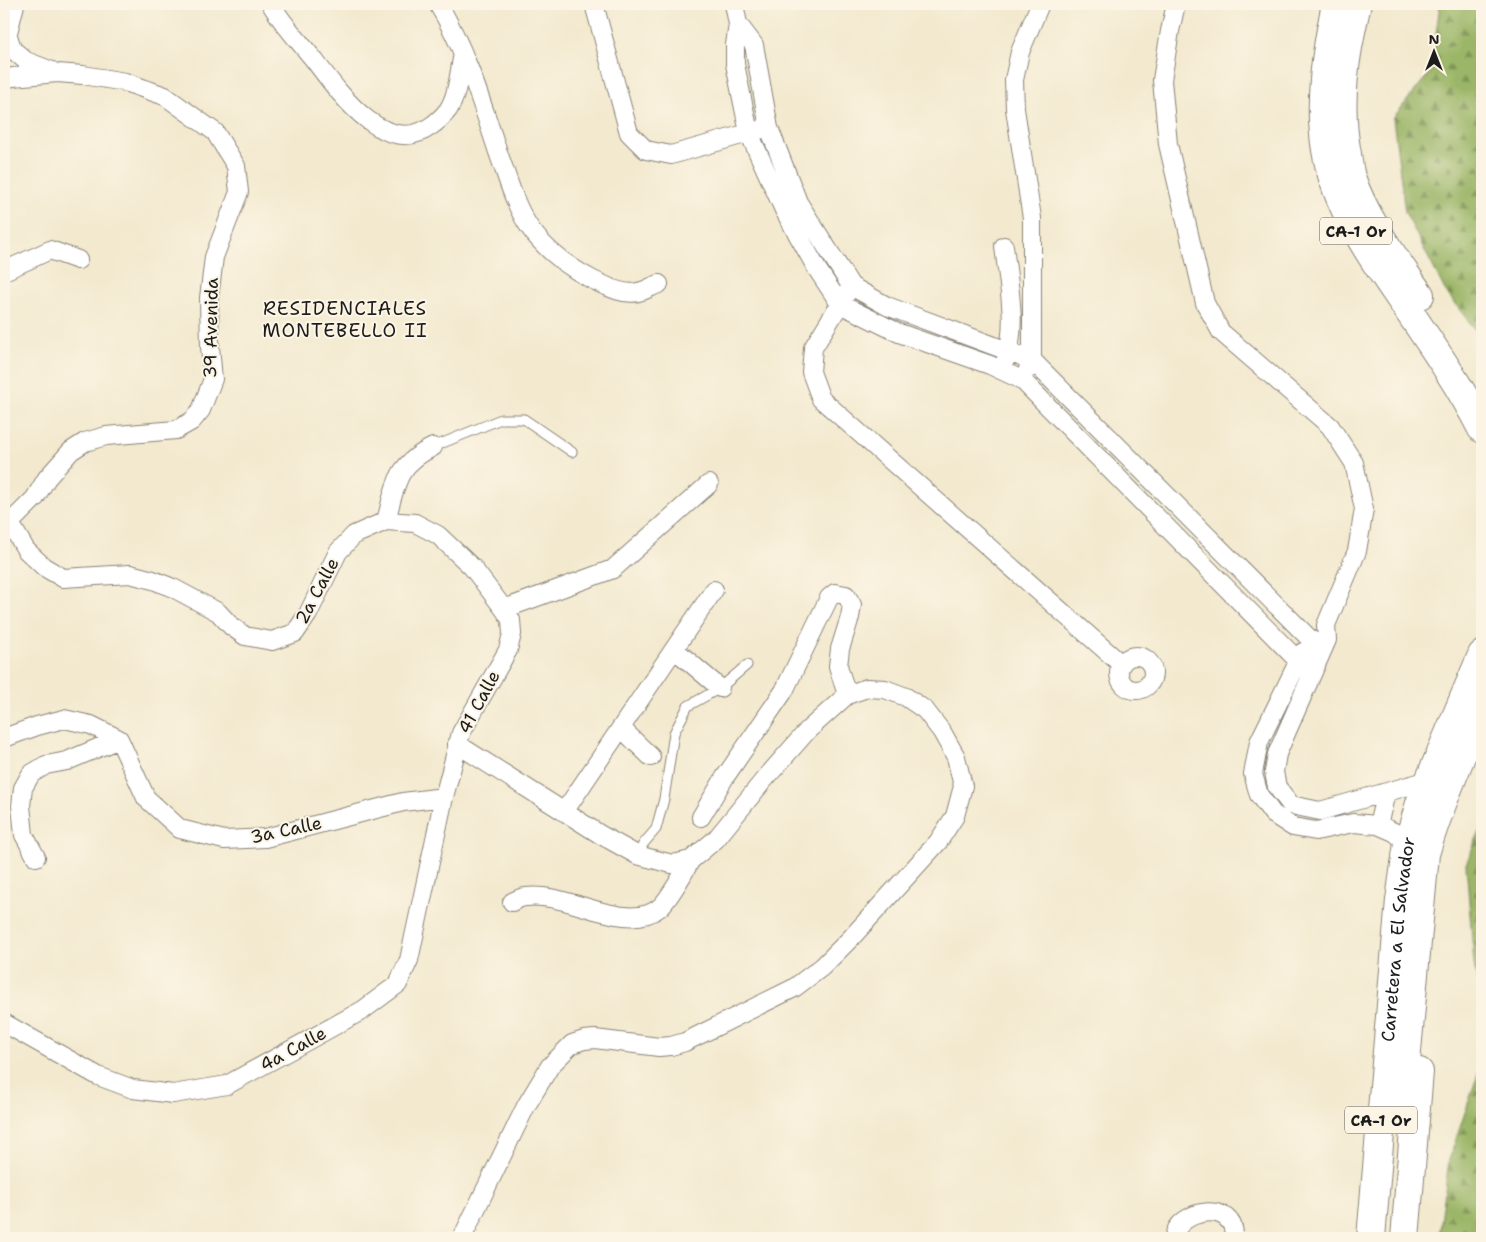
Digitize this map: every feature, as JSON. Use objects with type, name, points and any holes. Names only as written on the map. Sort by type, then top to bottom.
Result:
[{"type":"highway","name":"CA-1 Or","points":[[1336,4],[1324,75],[1322,115],[1326,151],[1332,175],[1341,200],[1365,248],[1459,387],[1482,429]]},
{"type":"highway","name":"CA-1 Or","points":[[1357,4],[1343,75],[1344,141],[1351,176],[1375,226],[1482,390]]},
{"type":"highway","name":"Carretera a El Salvador","points":[[1371,1238],[1401,1002],[1417,849],[1414,820],[1482,655]]},
{"type":"highway","name":"Carretera a El Salvador","points":[[1390,1238],[1401,1002],[1403,876],[1437,816],[1482,704]]},
{"type":"highway","points":[[1405,1238],[1434,911],[1417,849]]},
{"type":"highway","points":[[1357,1238],[1376,1000],[1388,911],[1403,876]]},
{"type":"street","points":[[271,4],[280,20],[335,88],[369,122],[387,132],[405,136],[422,132],[447,111],[453,99],[463,54]]},
{"type":"street","points":[[438,4],[448,20],[463,54],[516,204],[528,226],[542,243],[579,272],[621,291],[638,292],[659,284]]},
{"type":"street","points":[[594,4],[629,133],[646,150],[671,155],[769,128]]},
{"type":"street","points":[[734,4],[738,24],[734,45],[734,64],[749,133],[784,210],[817,269],[840,304],[899,333],[951,350],[1022,380],[1312,674]]},
{"type":"street","points":[[1022,380],[1032,360],[1032,218],[1015,109],[1014,80],[1020,52],[1040,4]]},
{"type":"street","points":[[1176,4],[1162,80],[1168,144],[1205,303],[1221,332],[1330,426],[1354,463],[1364,509],[1357,550],[1326,625],[1327,640],[1316,644],[1298,661],[1259,742],[1253,774],[1259,795],[1274,814],[1293,827],[1316,831],[1353,823],[1378,826],[1394,832],[1417,849]]},
{"type":"street","name":"39 Avenida","points":[[6,19],[12,49],[26,60],[57,74]]},
{"type":"street","points":[[738,24],[754,45],[769,128],[798,202],[851,286],[887,306],[1032,360],[1316,644]]},
{"type":"street","name":"39 Avenida","points":[[4,79],[13,76],[83,75],[125,82],[164,96],[215,132],[236,166],[239,192],[214,257],[209,298],[213,379],[201,410],[192,421],[176,430],[106,436],[85,442],[71,450],[47,478],[35,498],[7,522]]},
{"type":"street","points":[[1002,370],[1009,351],[1012,319],[1004,246]]},
{"type":"street","points":[[4,271],[50,250],[78,260]]},
{"type":"street","points":[[851,286],[813,348],[811,372],[821,399],[1122,664]]},
{"type":"street","points":[[386,521],[395,486],[404,468],[418,454],[433,447]]},
{"type":"street","points":[[504,609],[613,569],[709,484]]},
{"type":"street","name":"2a Calle","points":[[7,522],[26,550],[44,567],[63,578],[130,574],[153,580],[174,588],[218,612],[231,626],[245,636],[272,641],[295,633],[308,614],[338,552],[343,546],[354,535],[386,521],[416,523],[438,535],[472,567],[504,609]]},
{"type":"street","points":[[564,812],[714,590]]},
{"type":"street","points":[[701,817],[725,777],[784,691],[829,598],[835,593],[846,595],[852,605],[840,649],[838,666],[847,695]]},
{"type":"street","name":"41 Calle","points":[[444,797],[461,733],[508,650],[512,634],[511,620],[504,609]]},
{"type":"street","points":[[1316,644],[1312,674],[1277,754],[1274,772],[1277,787],[1291,805],[1320,811],[1429,780]]},
{"type":"street","points":[[674,649],[720,688]]},
{"type":"street","points":[[462,1238],[526,1106],[550,1066],[572,1044],[594,1039],[659,1047],[671,1046],[685,1042],[794,988],[822,967],[851,938],[938,842],[955,816],[963,786],[956,757],[942,732],[925,710],[906,697],[885,689],[867,688],[847,695],[808,730],[716,839],[691,860],[662,906],[649,915],[613,915],[570,902],[548,898],[526,897],[512,902]]},
{"type":"street","points":[[4,738],[64,719],[91,725],[119,739]]},
{"type":"street","points":[[621,728],[651,757]]},
{"type":"street","points":[[36,857],[24,835],[20,806],[23,788],[31,774],[46,765],[67,761],[119,739]]},
{"type":"street","name":"3a Calle","points":[[119,739],[146,798],[180,830],[224,840],[265,838],[403,802],[444,797]]},
{"type":"street","points":[[457,744],[601,835],[637,855],[672,864],[691,860]]},
{"type":"street","points":[[1378,826],[1386,793]]},
{"type":"street","name":"4a Calle","points":[[4,1023],[98,1076],[133,1089],[174,1094],[227,1085],[363,1010],[398,984],[409,960],[444,797]]},
{"type":"street","points":[[1316,831],[1320,811]]},
{"type":"street","points":[[1174,1238],[1177,1228],[1184,1221],[1206,1213],[1216,1212],[1228,1218],[1234,1231],[1234,1238]]},
{"type":"lane","points":[[433,447],[502,419],[524,418],[572,452]]},
{"type":"lane","points":[[637,855],[656,828],[664,799],[674,733],[688,706],[720,688],[747,665]]},
{"type":"green space","points":[[1440,4],[1482,4],[1482,339],[1446,292],[1405,212],[1393,118],[1431,71]]},
{"type":"green space","points":[[1482,825],[1482,1010],[1474,964],[1466,864]]},
{"type":"green space","points":[[1482,1062],[1482,1238],[1439,1238],[1449,1160]]},
{"type":"district","name":"RESIDENCIALES MONTEBELLO II","points":[[345,319]]}]
